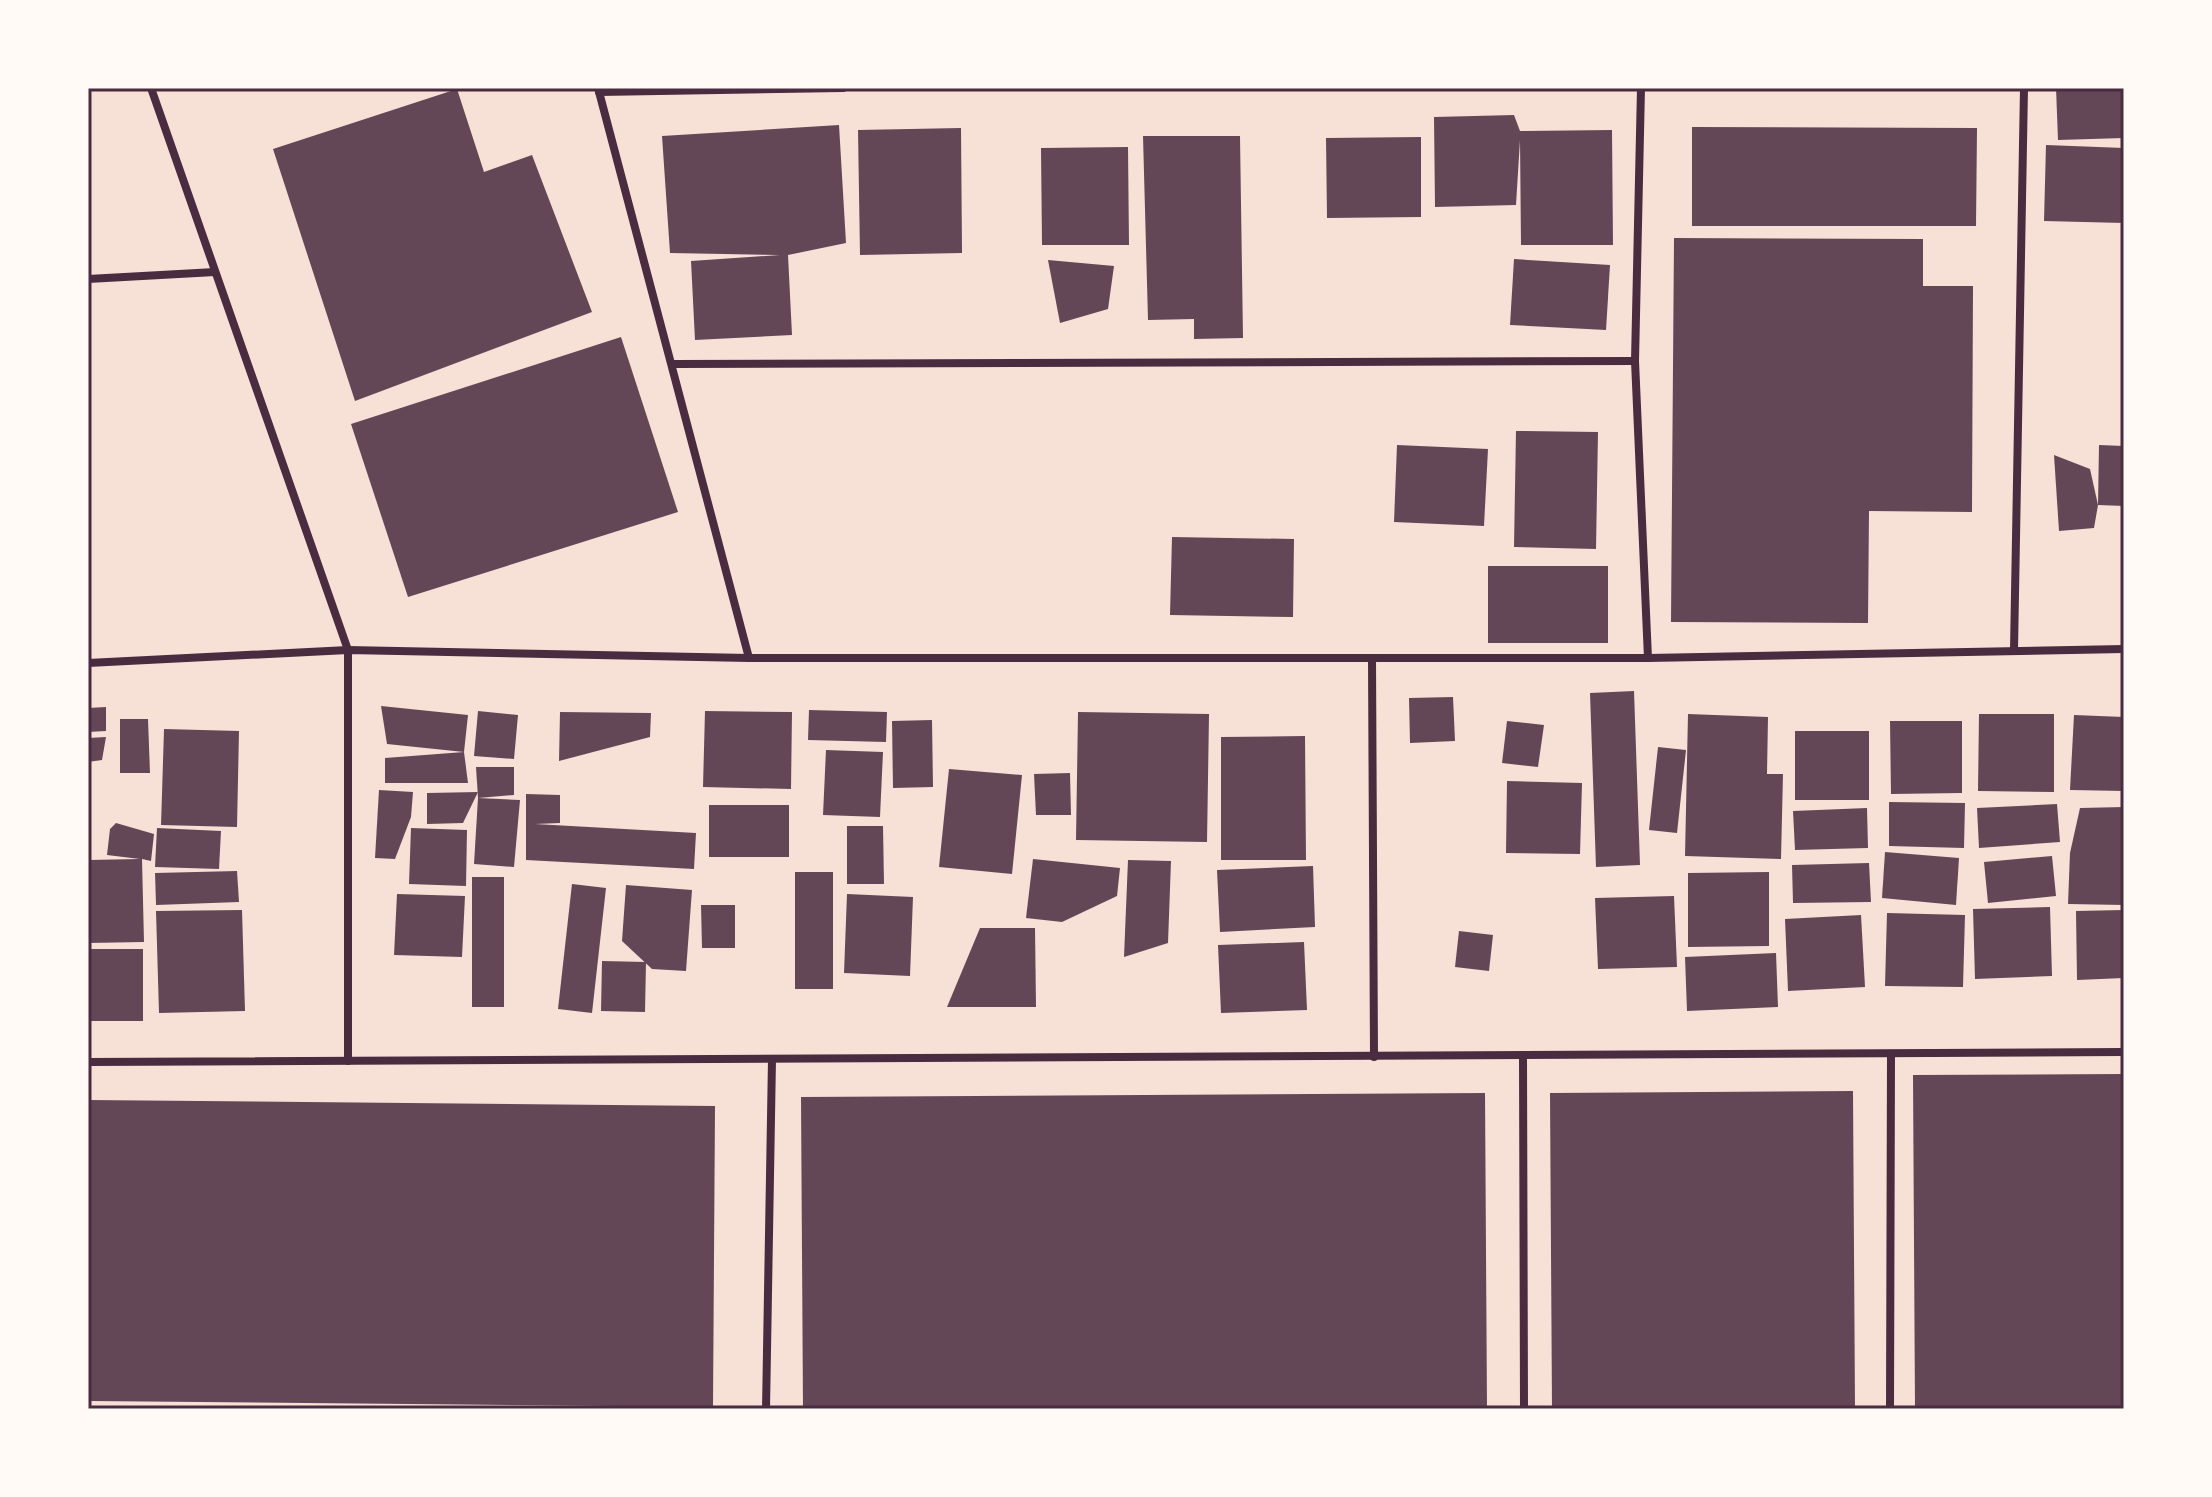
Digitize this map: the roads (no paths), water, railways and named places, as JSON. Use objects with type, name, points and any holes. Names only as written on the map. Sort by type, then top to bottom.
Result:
[{"type":"street","points":[[151,88],[348,650],[348,1061]]},
{"type":"street","points":[[749,658],[674,364],[598,90],[843,88]]},
{"type":"street","points":[[1641,88],[1635,361],[1648,658]]},
{"type":"street","points":[[2014,650],[2024,88]]},
{"type":"street","points":[[88,279],[215,272]]},
{"type":"street","points":[[674,364],[1635,361]]},
{"type":"street","points":[[88,663],[348,650],[749,658],[1648,658],[2124,649]]},
{"type":"street","points":[[1372,658],[1374,1057]]},
{"type":"street","points":[[88,1062],[2124,1052]]},
{"type":"street","points":[[1890,1409],[1891,1054]]},
{"type":"street","points":[[1523,1057],[1524,1409]]},
{"type":"street","points":[[766,1409],[772,1059]]}]
